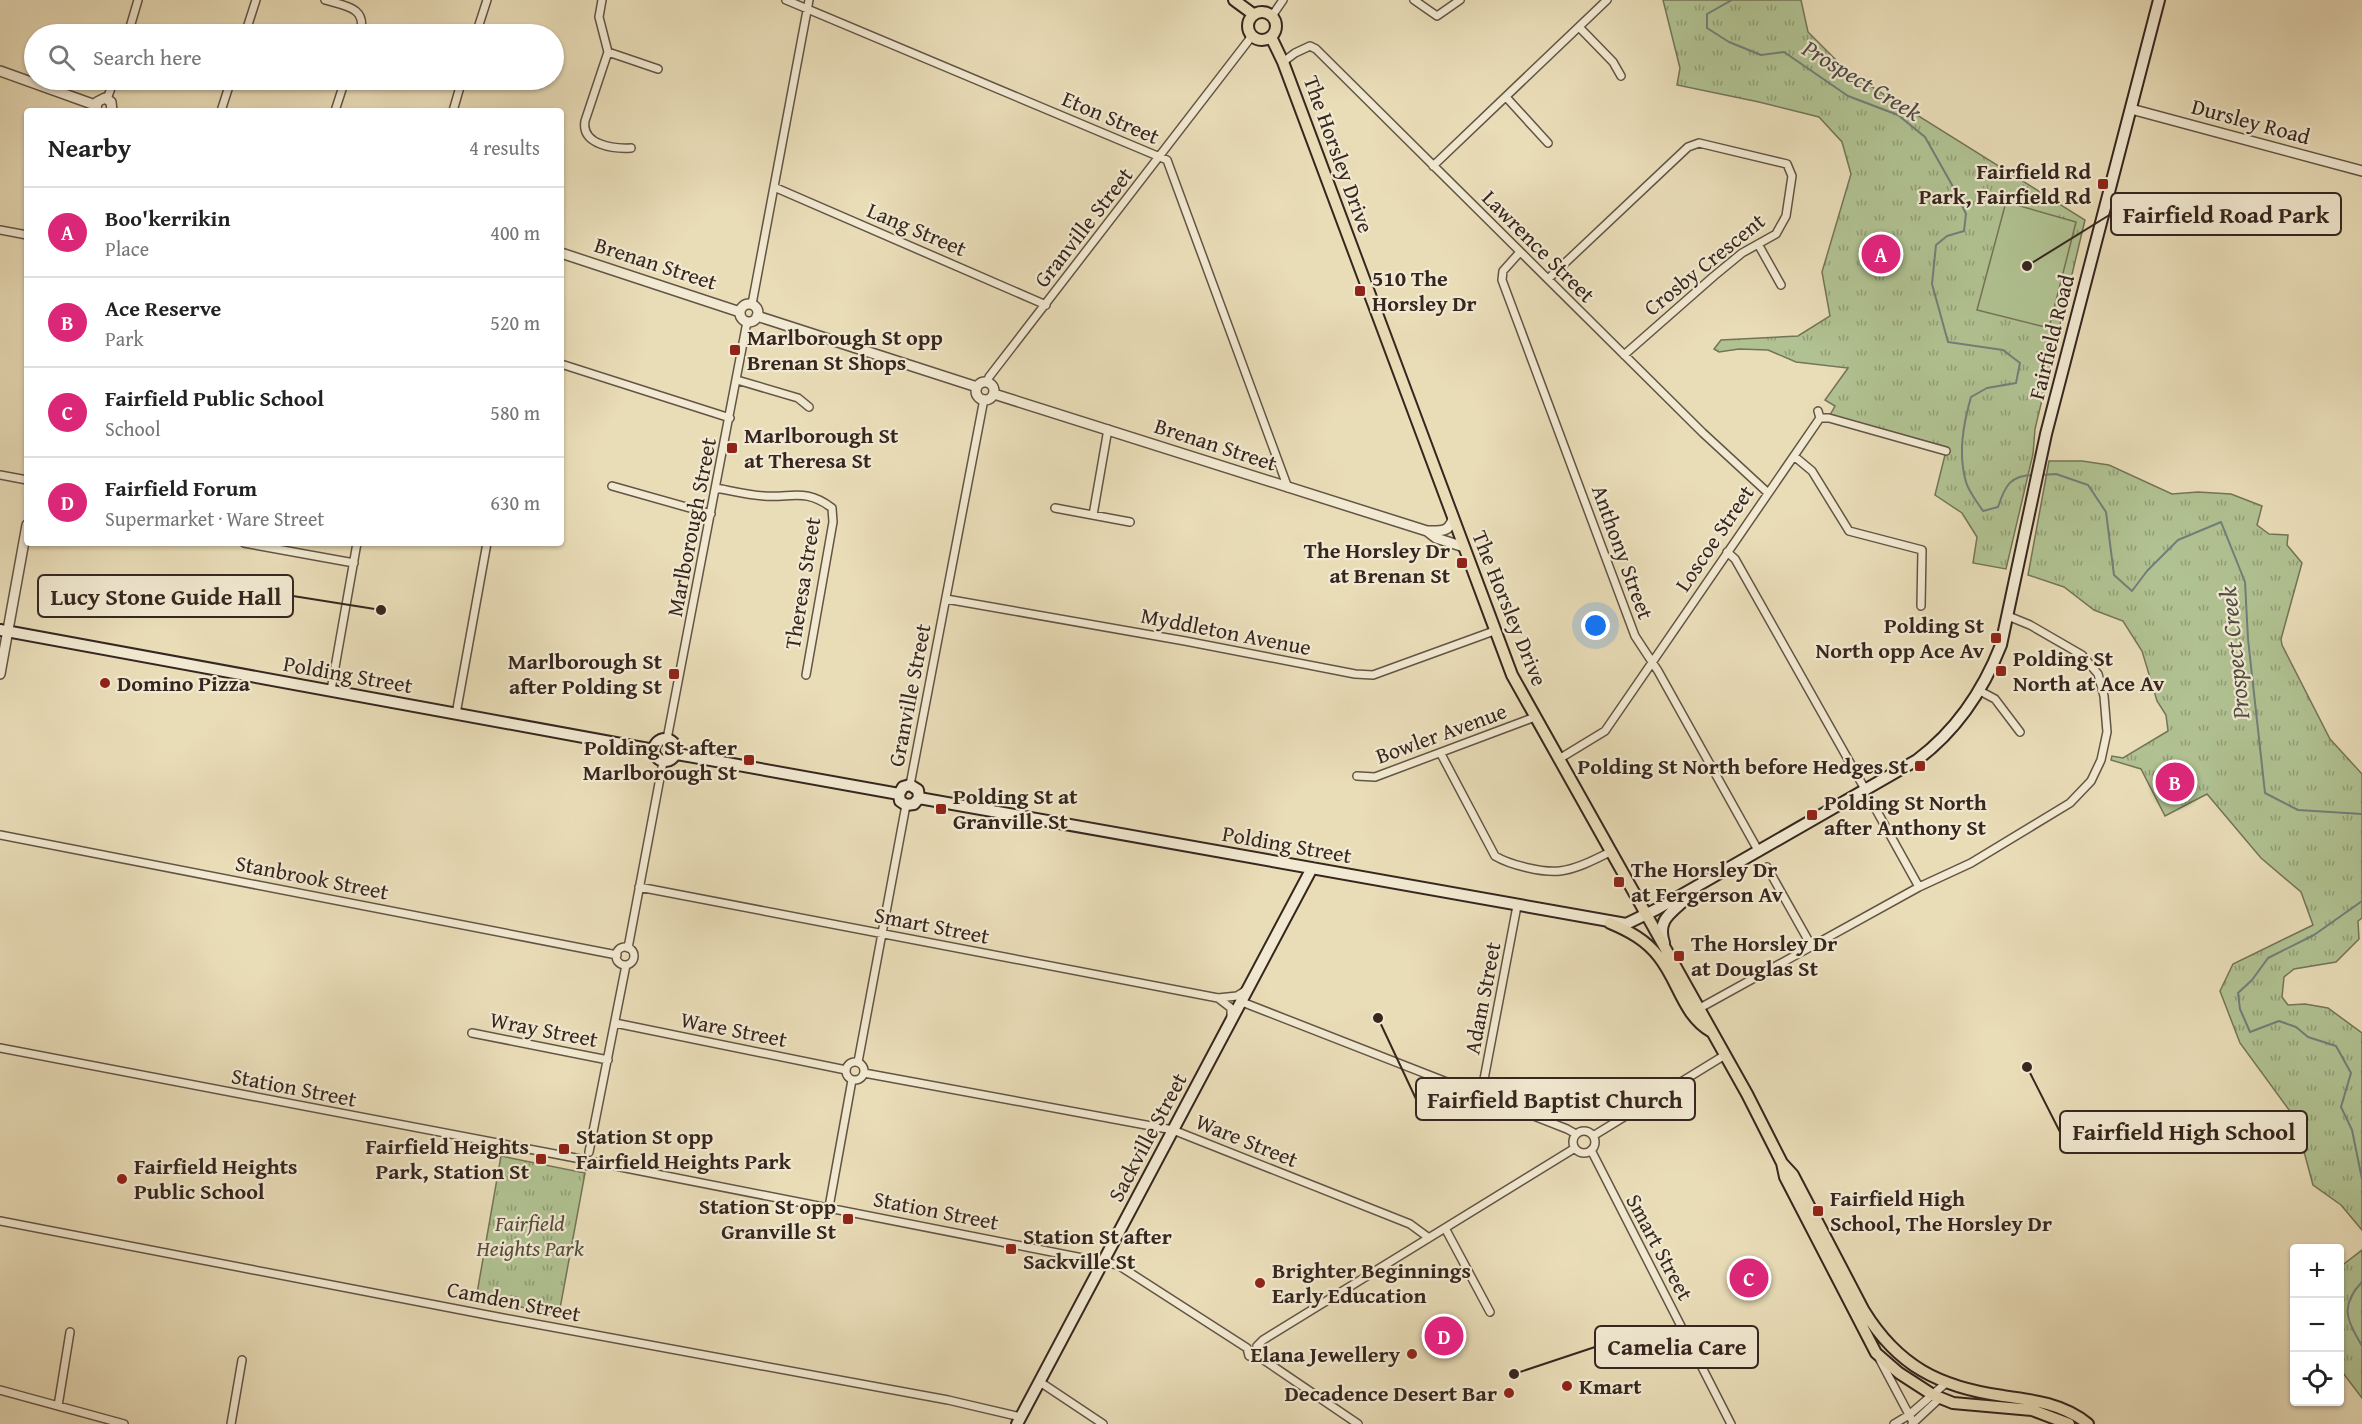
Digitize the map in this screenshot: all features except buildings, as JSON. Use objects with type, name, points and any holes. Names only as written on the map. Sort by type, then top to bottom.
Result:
[{"type":"main road","points":[[1234,0],[1253,14]]},
{"type":"main road","name":"Fairfield Road","points":[[1866,791],[1917,760],[1940,742],[1959,722],[1992,668],[2001,645],[2040,461],[2074,319],[2159,0]]},
{"type":"main road","points":[[1264,12],[1272,16],[1276,24],[1271,37],[1259,40],[1252,36],[1247,26],[1253,14],[1264,12]]},
{"type":"main road","name":"The Horsley Drive","points":[[1271,37],[1283,62],[1512,675],[1700,1008],[1782,1163],[1785,1177],[1876,1353],[1899,1374],[1937,1397],[1964,1405],[2032,1410],[2068,1424]]},
{"type":"main road","name":"Polding Street","points":[[4,631],[654,750]]},
{"type":"main road","points":[[668,739],[675,744],[676,754],[671,760],[663,762],[656,758],[654,750],[658,741],[668,739]]},
{"type":"main road","points":[[676,754],[899,794]]},
{"type":"main road","points":[[910,785],[918,790],[919,798],[914,804],[906,805],[900,801],[899,794],[903,787],[910,785]]},
{"type":"main road","name":"Polding Street","points":[[919,798],[1610,923],[1626,924],[1647,915],[1866,791]]},
{"type":"main road","name":"Sackville Street","points":[[1019,1421],[1312,868]]},
{"type":"main road","points":[[1664,943],[1661,928],[1663,922],[1695,888]]},
{"type":"main road","points":[[1610,923],[1644,941],[1660,958],[1700,1025],[1713,1033]]},
{"type":"main road","name":"The Horsley Drive","points":[[1782,1163],[1793,1174],[1874,1327],[1907,1362],[1929,1376],[1946,1383],[2050,1404],[2088,1424]]},
{"type":"street","points":[[131,24],[138,0]]},
{"type":"street","points":[[248,24],[256,0]]},
{"type":"street","points":[[325,0],[354,9],[362,19],[361,24]]},
{"type":"street","points":[[479,24],[487,0]]},
{"type":"street","points":[[602,0],[599,17],[608,52],[584,130],[590,139],[617,148],[631,148]]},
{"type":"street","name":"Eton Street","points":[[786,0],[1167,160],[1288,488]]},
{"type":"street","points":[[752,304],[809,0]]},
{"type":"street","points":[[1272,16],[1283,0]]},
{"type":"street","points":[[1414,0],[1437,16],[1460,0]]},
{"type":"street","points":[[1433,166],[1607,0]]},
{"type":"street","points":[[1579,27],[1613,62],[1621,76]]},
{"type":"street","name":"Granville Street","points":[[987,382],[1252,36]]},
{"type":"street","name":"Lawrence Street","points":[[1283,62],[1292,54],[1310,46],[1330,62],[1703,433],[1767,492]]},
{"type":"street","points":[[608,52],[658,69]]},
{"type":"street","points":[[0,71],[24,80]]},
{"type":"street","points":[[49,90],[96,108],[99,100],[107,99]]},
{"type":"street","points":[[107,99],[110,90]]},
{"type":"street","points":[[222,108],[228,90]]},
{"type":"street","points":[[336,108],[342,90]]},
{"type":"street","points":[[454,108],[459,90]]},
{"type":"street","points":[[1506,97],[1548,143]]},
{"type":"street","points":[[107,99],[111,102],[112,108]]},
{"type":"street","name":"Dursley Road","points":[[2131,109],[2362,171]]},
{"type":"street","name":"Crosby Crescent","points":[[1548,279],[1688,147],[1699,143],[1787,164],[1792,176],[1786,216],[1776,234],[1742,253],[1624,355]]},
{"type":"street","name":"Lang Street","points":[[774,188],[1046,305]]},
{"type":"street","points":[[0,230],[24,234]]},
{"type":"street","points":[[1758,244],[1781,285]]},
{"type":"street","name":"Anthony Street","points":[[1520,252],[1503,272],[1502,280],[1635,636],[1658,671],[1759,852]]},
{"type":"street","name":"Brenan Street","points":[[564,255],[740,312]]},
{"type":"street","points":[[752,304],[757,308],[754,321],[747,322],[741,318],[740,312],[745,305],[752,304]]},
{"type":"street","points":[[757,316],[977,387]]},
{"type":"street","name":"Marlborough Street","points":[[668,739],[747,322]]},
{"type":"street","points":[[564,365],[730,418]]},
{"type":"street","points":[[737,380],[798,398],[809,407]]},
{"type":"street","points":[[987,382],[994,394],[991,399],[984,399],[978,394],[977,387],[980,383],[987,382]]},
{"type":"street","name":"Brenan Street","points":[[994,394],[1427,531],[1436,538],[1464,547]]},
{"type":"street","name":"Granville Street","points":[[910,785],[984,399]]},
{"type":"street","name":"Loscoe Street","points":[[1559,759],[1605,731],[1767,492],[1794,456],[1819,415],[1946,451]]},
{"type":"street","points":[[1093,515],[1108,429]]},
{"type":"street","points":[[1794,456],[1812,471],[1849,531],[1922,550],[1921,606]]},
{"type":"street","points":[[0,475],[24,479]]},
{"type":"street","points":[[612,486],[711,514]]},
{"type":"street","name":"Theresa Street","points":[[716,488],[765,496],[796,494],[818,498],[831,508],[833,522],[806,675]]},
{"type":"street","points":[[1054,508],[1131,522]]},
{"type":"street","points":[[1427,531],[1446,530],[1451,526],[1453,518]]},
{"type":"street","points":[[0,674],[4,631],[24,539]]},
{"type":"street","points":[[260,546],[354,563]]},
{"type":"street","points":[[331,690],[357,546]]},
{"type":"street","points":[[456,714],[486,546]]},
{"type":"street","points":[[1727,552],[1735,560],[1866,791]]},
{"type":"street","name":"Myddleton Avenue","points":[[946,600],[1185,641],[1355,674],[1373,675],[1494,631]]},
{"type":"street","points":[[1700,1008],[1919,887],[1971,863],[2070,802],[2091,781],[2101,760],[2106,732],[2106,711],[2101,682],[2093,666],[2072,649],[2030,625],[2008,616]]},
{"type":"street","points":[[1980,690],[1995,699],[2020,732]]},
{"type":"street","name":"Bowler Avenue","points":[[1358,776],[1375,777],[1535,717]]},
{"type":"street","points":[[1441,754],[1495,856],[1508,863],[1557,871],[1567,870],[1610,852]]},
{"type":"street","points":[[628,948],[663,762]]},
{"type":"street","points":[[858,1062],[906,805]]},
{"type":"street","points":[[1874,806],[1919,887]]},
{"type":"street","name":"Stanbrook Street","points":[[0,835],[616,955]]},
{"type":"street","points":[[1767,867],[1812,947]]},
{"type":"street","name":"Smart Street","points":[[639,887],[1218,998],[1237,996],[1251,985]]},
{"type":"street","name":"Adam Street","points":[[1481,1095],[1517,906]]},
{"type":"street","points":[[628,948],[633,952],[634,958],[626,965],[619,962],[616,955],[621,949],[628,948]]},
{"type":"street","points":[[589,1152],[626,965]]},
{"type":"street","points":[[1218,998],[1231,1008],[1230,1025]]},
{"type":"street","points":[[1242,1002],[1576,1134],[1586,1131],[1593,1136],[1594,1146],[1591,1150],[1580,1152],[1575,1148],[1573,1141],[1576,1134]]},
{"type":"street","name":"Ware Street","points":[[615,1023],[846,1070]]},
{"type":"street","name":"Wray Street","points":[[472,1034],[608,1060]]},
{"type":"street","name":"Station Street","points":[[0,1048],[581,1160]]},
{"type":"street","points":[[1593,1136],[1725,1055]]},
{"type":"street","points":[[858,1062],[863,1066],[864,1072],[861,1078],[852,1080],[847,1077],[846,1070],[849,1063],[858,1062]]},
{"type":"street","name":"Ware Street","points":[[864,1072],[1173,1130],[1410,1224],[1429,1238]]},
{"type":"street","points":[[829,1207],[852,1080]]},
{"type":"street","points":[[1257,1346],[1263,1340],[1575,1148]]},
{"type":"street","name":"Smart Street","points":[[1591,1150],[1731,1424]]},
{"type":"street","points":[[589,1152],[594,1156],[595,1162],[588,1167],[581,1160],[584,1153],[589,1152]]},
{"type":"street","name":"Station Street","points":[[595,1162],[1118,1265],[1247,1348]]},
{"type":"street","name":"Camden Street","points":[[0,1221],[503,1318],[948,1400],[1019,1421]]},
{"type":"street","points":[[1445,1228],[1490,1312]]},
{"type":"street","points":[[58,1406],[70,1332]]},
{"type":"street","points":[[1257,1346],[1252,1345],[1247,1348],[1249,1356],[1252,1358],[1258,1356]]},
{"type":"street","points":[[1257,1346],[1260,1352],[1258,1356]]},
{"type":"street","points":[[1876,1353],[1913,1424],[1946,1383]]},
{"type":"street","points":[[1258,1356],[1358,1424]]},
{"type":"street","points":[[231,1424],[242,1360]]},
{"type":"street","points":[[1040,1382],[1103,1424]]},
{"type":"street","points":[[0,1390],[124,1424]]},
{"type":"street","points":[[1894,1424],[1937,1397]]},
{"type":"green space","points":[[1663,0],[1801,0],[1808,32],[1848,72],[2085,220],[2035,429],[2033,454],[2006,569],[1973,563],[1977,537],[1962,513],[1935,495],[1947,447],[1830,415],[1835,406],[1825,400],[1848,368],[1796,362],[1768,350],[1739,349],[1719,352],[1714,349],[1721,340],[1798,336],[1830,316],[1822,272],[1851,174],[1842,142],[1819,117],[1677,85],[1680,68]]},
{"type":"green space","points":[[2006,202],[2076,222],[2049,328],[1977,310]]},
{"type":"green space","points":[[2049,461],[2082,461],[2109,465],[2172,494],[2198,492],[2231,494],[2262,506],[2257,525],[2269,534],[2288,535],[2287,545],[2302,563],[2281,639],[2282,645],[2330,739],[2362,774],[2362,918],[2358,921],[2359,939],[2336,962],[2294,969],[2284,977],[2282,997],[2288,1005],[2305,1004],[2328,1008],[2362,1033],[2362,1230],[2341,1205],[2313,1185],[2295,1118],[2240,1043],[2220,991],[2233,964],[2313,925],[2301,892],[2261,858],[2207,794],[2165,816],[2141,769],[2111,760],[2112,756],[2123,758],[2168,731],[2166,715],[2157,701],[2142,651],[2123,621],[2094,610],[2064,587],[2028,575]]},
{"type":"green space","name":"Fairfield Heights Park","points":[[501,1156],[585,1173],[559,1314],[476,1299]]},
{"type":"green space","points":[[2362,1250],[2362,1398],[2344,1374],[2344,1264]]},
{"type":"waterway","name":"Prospect Creek","points":[[1732,0],[1707,14],[1707,28],[1729,42],[1761,55],[1784,52],[1848,96],[1898,115],[1925,137],[1966,214],[1964,231],[1947,236],[1936,245],[1932,284],[1948,342],[2003,350],[2020,363],[2016,383],[1987,388],[1971,397],[1962,440],[1962,461],[1966,482],[1983,511],[1998,507],[2003,493],[2014,480],[2034,475]]},
{"type":"waterway","name":"Prospect Creek","points":[[2040,475],[2056,474],[2088,485],[2106,512],[2114,575],[2132,591],[2147,571],[2178,540],[2221,522],[2245,582],[2248,639],[2265,793],[2298,810],[2362,814]]},
{"type":"waterway","name":"Prospect Creek","points":[[2362,901],[2314,935],[2268,958],[2252,980],[2238,993],[2240,1009],[2250,1032],[2279,1021],[2296,1027],[2308,1037],[2336,1046],[2351,1073],[2341,1107],[2352,1130],[2362,1179]]},
{"type":"waterway","name":"Prospect Creek","points":[[2362,1282],[2350,1298],[2348,1306],[2349,1321],[2362,1346]]},
{"type":"place","name":"Fairfield Rd Park, Fairfield Rd","points":[[2103,184]]},
{"type":"place","name":"Boo'kerrikin","points":[[1881,254]]},
{"type":"place","name":"Fairfield Road Park","points":[[2027,266]]},
{"type":"place","name":"510 The Horsley Dr","points":[[1360,291]]},
{"type":"place","name":"Marlborough St opp Brenan St Shops","points":[[735,350]]},
{"type":"place","name":"Marlborough St at Theresa St","points":[[732,448]]},
{"type":"place","name":"The Horsley Dr at Brenan St","points":[[1462,563]]},
{"type":"place","name":"Lucy Stone Guide Hall","points":[[381,610]]},
{"type":"place","name":"Polding St North opp Ace Av","points":[[1996,638]]},
{"type":"place","name":"Polding St North at Ace Av","points":[[2001,671]]},
{"type":"place","name":"Marlborough St after Polding St","points":[[674,674]]},
{"type":"place","name":"Domino Pizza","points":[[105,683]]},
{"type":"place","name":"Polding St after Marlborough St","points":[[749,760]]},
{"type":"place","name":"Polding St North before Hedges St","points":[[1920,766]]},
{"type":"place","name":"Ace Reserve","points":[[2175,782]]},
{"type":"place","name":"Polding St at Granville St","points":[[941,809]]},
{"type":"place","name":"Polding St North after Anthony St","points":[[1812,815]]},
{"type":"place","name":"The Horsley Dr at Fergerson Av","points":[[1619,882]]},
{"type":"place","name":"The Horsley Dr at Douglas St","points":[[1679,956]]},
{"type":"place","name":"Fairfield Baptist Church","points":[[1378,1018]]},
{"type":"place","name":"Fairfield High School","points":[[2027,1067]]},
{"type":"place","name":"Station St opp Fairfield Heights Park","points":[[564,1149]]},
{"type":"place","name":"Fairfield Heights Park, Station St","points":[[541,1159]]},
{"type":"place","name":"Fairfield Heights Public School","points":[[122,1179]]},
{"type":"place","name":"Fairfield High School, The Horsley Dr","points":[[1818,1211]]},
{"type":"place","name":"Station St opp Granville St","points":[[848,1219]]},
{"type":"place","name":"Station St after Sackville St","points":[[1011,1249]]},
{"type":"place","name":"Fairfield Public School","points":[[1749,1278]]},
{"type":"place","name":"Brighter Beginnings Early Education","points":[[1260,1283]]},
{"type":"place","name":"Fairfield Forum","points":[[1444,1336]]},
{"type":"place","name":"Elana Jewellery","points":[[1412,1354]]},
{"type":"place","name":"Camelia Care","points":[[1514,1374]]},
{"type":"place","name":"Kmart","points":[[1567,1386]]},
{"type":"place","name":"Decadence Desert Bar","points":[[1509,1393]]}]
